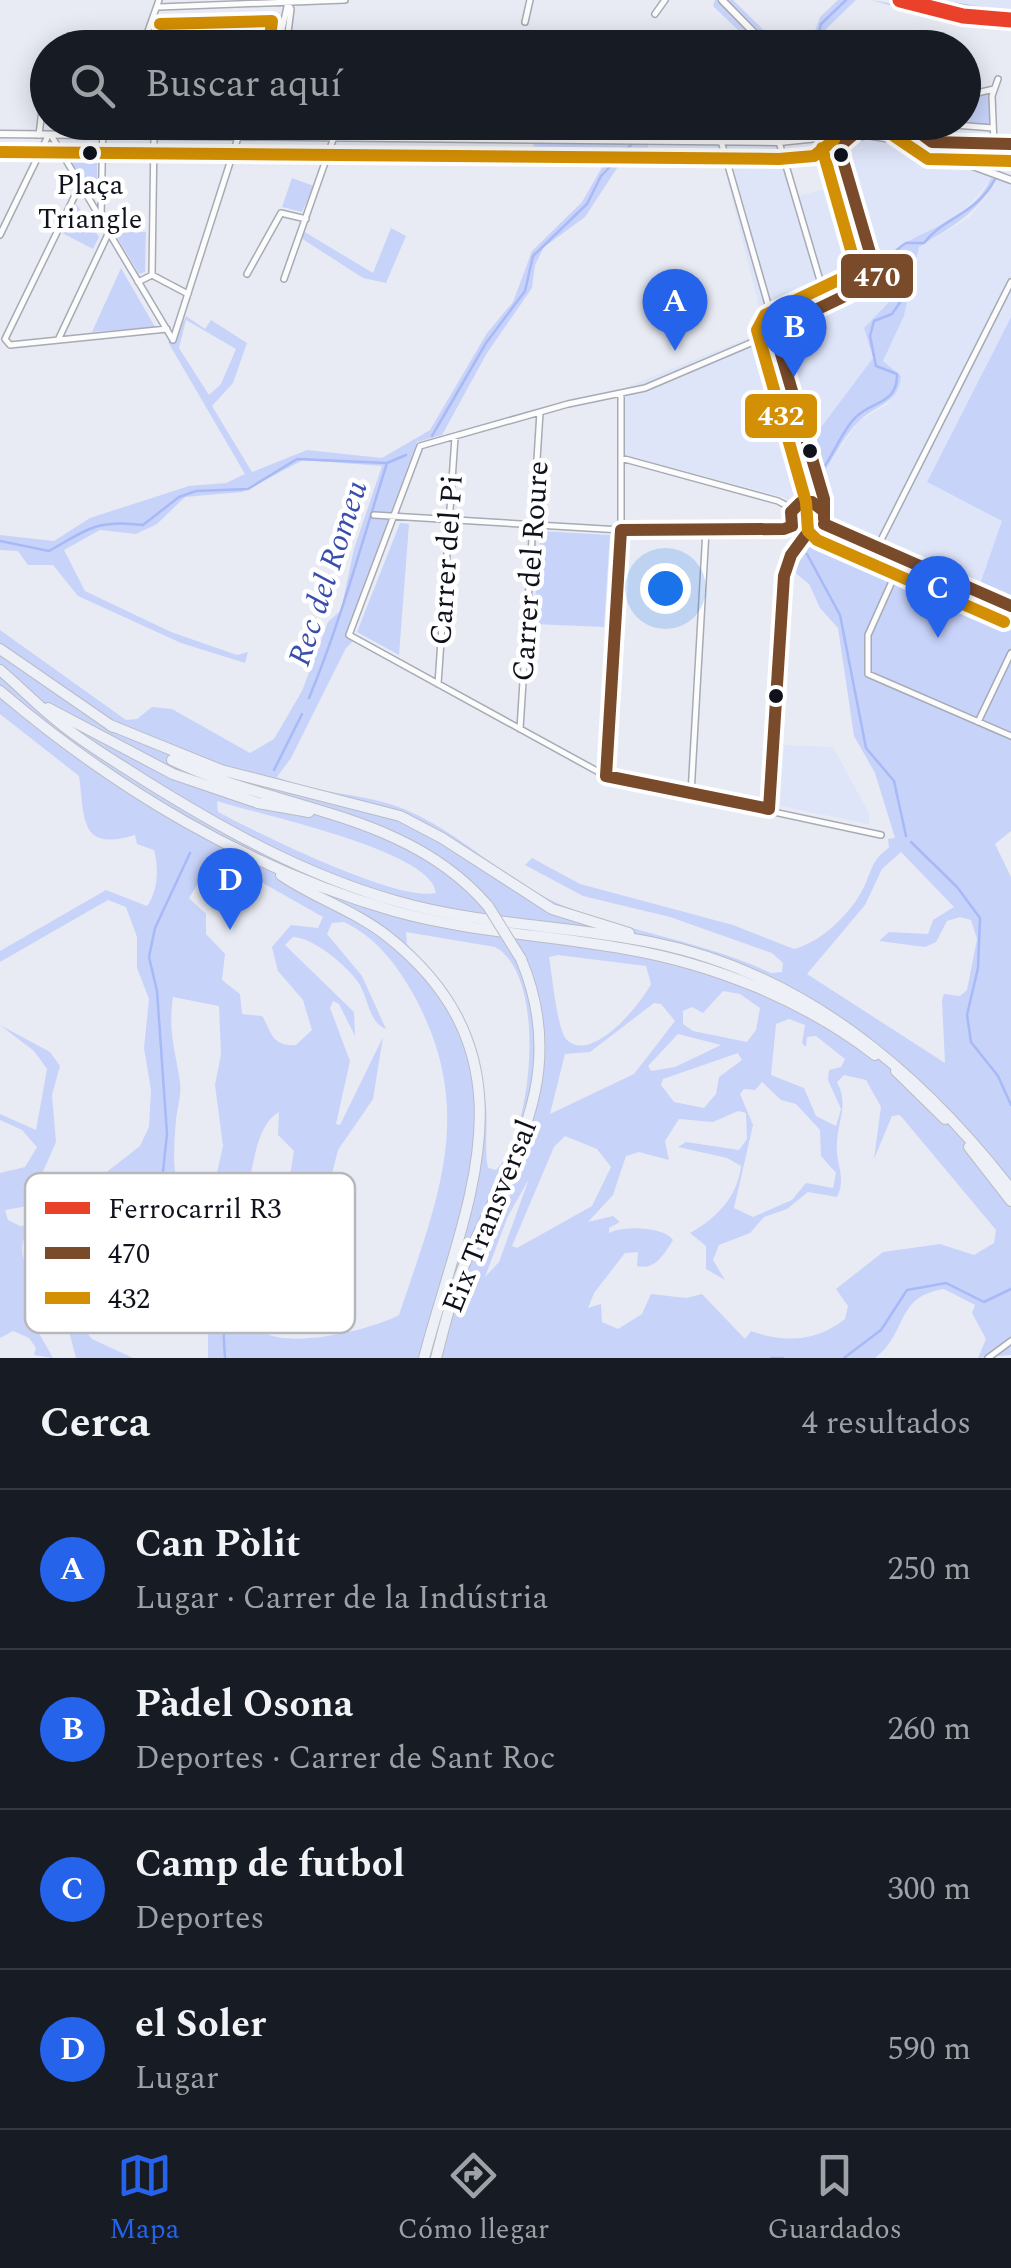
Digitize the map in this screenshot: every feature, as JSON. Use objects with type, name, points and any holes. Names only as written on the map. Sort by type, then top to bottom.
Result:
[{"type":"highway","points":[[0,649],[110,726],[179,763],[324,814]]},
{"type":"highway","points":[[0,670],[93,747],[185,806],[307,869],[432,910],[649,942]]},
{"type":"highway","points":[[0,691],[66,743],[136,790],[364,920],[402,949],[455,1018],[474,1068],[481,1127],[478,1167],[424,1358]]},
{"type":"highway","points":[[41,704],[172,774],[258,803],[324,814]]},
{"type":"highway","points":[[110,726],[222,770],[400,816],[442,838],[552,909],[738,969],[810,1003],[860,1035],[935,1098],[1011,1189]]},
{"type":"highway","name":"Eix Transversal","points":[[324,814],[385,832],[424,850],[488,906],[520,959],[539,1029],[534,1104],[514,1160],[461,1274],[436,1358]]},
{"type":"highway","points":[[272,868],[397,912],[628,949],[745,982],[818,1020],[890,1066],[954,1128],[1011,1201]]},
{"type":"street","points":[[149,30],[159,3],[345,0]]},
{"type":"street","points":[[525,22],[530,0]]},
{"type":"street","points":[[655,14],[665,0]]},
{"type":"street","points":[[722,0],[751,30]]},
{"type":"street","points":[[282,30],[288,2]]},
{"type":"street","points":[[288,2],[288,30]]},
{"type":"street","points":[[987,152],[994,144],[994,89],[998,78]]},
{"type":"street","points":[[981,92],[994,89]]},
{"type":"street","points":[[981,127],[993,128]]},
{"type":"street","points":[[0,134],[30,135]]},
{"type":"street","points":[[0,235],[44,140]]},
{"type":"street","points":[[49,140],[173,340],[238,140]]},
{"type":"street","points":[[101,220],[103,140]]},
{"type":"street","points":[[152,275],[154,140]]},
{"type":"street","points":[[284,279],[333,140]]},
{"type":"street","points":[[639,140],[794,140]]},
{"type":"street","points":[[831,140],[846,140]]},
{"type":"street","points":[[899,140],[1007,178]]},
{"type":"street","points":[[929,140],[1010,144]]},
{"type":"street","points":[[720,141],[824,499],[824,524],[817,533],[805,536],[790,555],[784,576],[769,809]]},
{"type":"street","points":[[779,142],[827,304]]},
{"type":"street","points":[[839,143],[878,280],[620,396],[540,412],[420,446],[348,635],[606,776],[881,835]]},
{"type":"street","points":[[980,144],[987,152],[990,172]]},
{"type":"street","points":[[103,148],[154,148]]},
{"type":"street","points":[[80,185],[5,339],[10,345],[166,329]]},
{"type":"street","points":[[247,274],[282,212],[306,219]]},
{"type":"street","points":[[58,340],[109,232]]},
{"type":"street","points":[[152,275],[188,294]]},
{"type":"street","points":[[138,282],[152,275]]},
{"type":"street","points":[[878,546],[1011,282]]},
{"type":"street","points":[[606,776],[621,530],[620,396]]},
{"type":"street","name":"Carrer del Roure","points":[[520,729],[540,412]]},
{"type":"street","name":"Carrer del Pi","points":[[438,684],[455,436]]},
{"type":"street","points":[[792,526],[806,446]]},
{"type":"street","points":[[621,458],[795,507],[812,502],[822,509]]},
{"type":"street","points":[[374,515],[621,530],[792,526],[805,536]]},
{"type":"street","points":[[824,524],[1011,606]]},
{"type":"street","points":[[690,794],[706,530]]},
{"type":"street","points":[[904,558],[868,636],[868,674],[1011,736]]},
{"type":"street","points":[[978,722],[1011,654]]},
{"type":"street","points":[[988,1358],[1011,1342]]},
{"type":"shaded area","points":[[715,0],[733,0],[764,30],[738,30],[713,6]]},
{"type":"shaded area","points":[[838,0],[856,0],[826,30],[815,30],[820,17]]},
{"type":"shaded area","points":[[872,0],[1011,24],[1011,31],[927,17]]},
{"type":"shaded area","points":[[887,0],[1011,0],[1011,24],[942,15]]},
{"type":"shaded area","points":[[994,89],[993,128],[981,127],[981,92]]},
{"type":"shaded area","points":[[533,140],[648,140],[648,148],[623,159],[585,217],[544,247],[535,265],[532,288],[487,353],[442,435],[417,442],[345,635],[354,640],[346,648],[291,758],[277,777],[396,806],[420,816],[528,887],[574,910],[722,954],[771,973],[782,972],[783,963],[772,953],[670,917],[583,896],[525,865],[532,858],[580,884],[733,925],[794,949],[815,940],[844,916],[859,897],[876,861],[889,848],[888,839],[895,838],[875,773],[854,736],[838,628],[820,608],[809,584],[793,571],[811,545],[835,535],[976,595],[1002,521],[927,482],[1011,317],[1011,831],[995,844],[1011,877],[1011,1355],[978,1358],[986,1339],[972,1313],[975,1305],[944,1289],[928,1293],[909,1307],[886,1348],[875,1358],[208,1358],[207,1333],[315,1338],[355,1333],[399,1315],[438,1192],[447,1115],[443,1075],[432,1035],[412,992],[383,951],[365,935],[344,922],[332,923],[327,934],[362,976],[386,1029],[372,1015],[358,982],[338,961],[301,939],[293,937],[285,945],[354,1012],[355,1036],[339,1004],[333,1001],[330,1008],[350,1061],[336,1124],[340,1125],[383,1037],[373,1099],[338,1150],[332,1173],[290,1173],[294,1151],[278,1135],[279,1112],[265,1126],[251,1173],[217,1173],[223,1146],[215,1085],[221,1054],[219,1006],[173,997],[172,1031],[180,1086],[176,1173],[105,1173],[140,1146],[149,1127],[151,1090],[144,1048],[149,999],[137,968],[137,937],[126,907],[108,900],[0,962],[0,951],[106,890],[147,906],[155,886],[157,864],[154,850],[137,844],[135,835],[103,839],[94,835],[85,818],[79,776],[0,714],[0,630],[126,720],[137,719],[152,707],[172,709],[250,753],[274,739],[302,691],[328,622],[341,610],[354,549],[382,466],[303,460],[242,492],[185,497],[157,524],[136,534],[100,530],[64,550],[85,591],[171,632],[237,655],[248,652],[245,663],[181,643],[78,596],[53,565],[28,565],[18,551],[0,550],[0,535],[54,541],[90,518],[189,486],[226,483],[245,474],[168,342],[175,338],[186,316],[205,329],[211,320],[247,343],[233,383],[212,406],[252,472],[307,450],[382,458],[430,430],[487,333],[513,302],[532,251],[582,202],[608,157],[607,149],[534,150]],"holes":[[[186,320],[236,349],[221,384],[209,395],[179,348]],[[217,801],[375,848],[427,877],[436,893],[417,893],[360,877],[218,812]],[[901,852],[954,907],[933,920],[928,934],[889,932],[879,941],[925,947],[936,942],[947,921],[960,917],[971,920],[977,939],[967,990],[960,996],[944,994],[942,1000],[945,1063],[807,974],[865,905],[882,869]],[[215,856],[323,917],[318,928],[291,925],[272,947],[278,971],[303,1000],[312,1030],[296,1045],[276,1040],[262,1016],[242,1014],[240,994],[222,980],[225,954],[206,934],[206,914],[189,898]],[[406,932],[495,947],[512,963],[523,989],[528,1020],[526,1091],[509,1151],[496,1170],[488,1168],[483,1079],[472,1036],[453,1000],[407,944]],[[549,957],[646,966],[651,984],[615,1028],[589,1044],[577,1045],[563,1035]],[[723,991],[740,994],[760,1008],[756,1030],[747,1042],[693,1031],[683,1024],[683,1011],[692,1007],[703,1013]],[[654,1003],[661,1004],[675,1021],[634,1074],[550,1114],[565,1054],[590,1052]],[[789,1019],[805,1025],[802,1043],[806,1047],[807,1037],[816,1036],[845,1059],[841,1067],[829,1070],[828,1080],[841,1109],[836,1126],[816,1116],[804,1088],[771,1075],[776,1024]],[[678,1034],[721,1045],[675,1067],[651,1071],[648,1066]],[[738,1053],[742,1060],[719,1077],[716,1094],[704,1108],[674,1102],[661,1085],[663,1079]],[[844,1075],[866,1080],[881,1107],[874,1159],[892,1116],[900,1115],[996,1230],[994,1243],[974,1255],[940,1244],[883,1252],[836,1289],[848,1306],[845,1319],[823,1332],[800,1338],[751,1331],[745,1339],[702,1294],[686,1298],[651,1294],[642,1314],[618,1329],[602,1322],[601,1304],[588,1308],[594,1293],[625,1253],[638,1252],[637,1266],[649,1266],[659,1260],[673,1240],[662,1232],[644,1229],[609,1233],[609,1228],[620,1222],[613,1216],[588,1222],[613,1195],[626,1156],[639,1152],[669,1160],[665,1141],[679,1119],[713,1122],[738,1111],[746,1113],[747,1139],[739,1150],[686,1142],[678,1147],[727,1158],[741,1166],[724,1206],[690,1233],[706,1246],[706,1269],[725,1280],[713,1260],[719,1245],[750,1233],[764,1217],[787,1209],[808,1192],[837,1197],[841,1183],[837,1150],[843,1105],[837,1082]],[[762,1082],[781,1100],[796,1104],[820,1130],[821,1156],[836,1173],[833,1188],[806,1183],[792,1200],[753,1217],[734,1208],[753,1125],[740,1094],[744,1089],[755,1090]],[[565,1136],[597,1149],[611,1167],[592,1206],[517,1248],[512,1246],[554,1147]],[[529,1179],[499,1262],[485,1277],[508,1216]]]},
{"type":"shaded area","points":[[648,140],[780,140],[795,197],[849,182],[838,147],[862,140],[907,142],[1011,182],[1011,317],[927,482],[1002,521],[976,595],[828,535],[784,497],[624,455],[624,388],[765,331],[721,155],[648,148]],"holes":[[[991,179],[987,196],[969,218],[919,247],[904,316],[883,361],[901,376],[899,388],[888,404],[859,421],[823,473],[860,412],[873,358],[864,329],[895,296],[887,267],[899,245],[922,238],[962,214]]]},
{"type":"shaded area","points":[[916,140],[928,140],[955,152],[978,149],[985,164]]},
{"type":"shaded area","points":[[62,146],[97,147],[97,198],[93,197]]},
{"type":"shaded area","points":[[292,178],[314,186],[302,212],[282,207]]},
{"type":"shaded area","points":[[991,178],[996,180],[972,211],[919,247],[904,316],[883,361],[901,376],[899,385],[892,398],[855,426],[823,474],[811,433],[819,430],[873,358],[864,328],[895,296],[889,258],[906,242],[967,208]]},
{"type":"shaded area","points":[[76,204],[99,237],[93,249],[62,233]]},
{"type":"shaded area","points":[[391,228],[406,236],[386,283],[363,278],[301,238],[303,231],[373,273]]},
{"type":"shaded area","points":[[114,232],[146,232],[145,272],[139,274]]},
{"type":"shaded area","points":[[121,268],[155,327],[92,332]]},
{"type":"shaded area","points":[[400,523],[409,524],[399,655],[357,632]]},
{"type":"shaded area","points":[[541,531],[610,535],[604,627],[533,624]]},
{"type":"shaded area","points":[[784,745],[833,747],[869,813],[869,824],[780,806]]},
{"type":"shaded area","points":[[0,1025],[50,1052],[60,1066],[52,1095],[56,1142],[42,1173],[25,1173],[25,1207],[5,1210],[8,1220],[25,1225],[22,1252],[25,1333],[39,1333],[53,1358],[34,1355],[36,1348],[29,1338],[13,1331],[0,1338],[0,1173],[25,1167],[37,1147],[22,1130],[0,1120],[0,1114],[36,1130],[47,1069],[34,1051]]},
{"type":"shaded area","points":[[69,1333],[87,1333],[92,1339],[133,1358],[76,1358]]},
{"type":"waterway","name":"Rec del Romeu","points":[[820,30],[846,0]]},
{"type":"waterway","name":"Rec del Romeu","points":[[432,436],[486,343],[525,291],[533,256],[587,204],[601,176],[633,143]]},
{"type":"waterway","points":[[999,171],[1011,148]]},
{"type":"waterway","points":[[821,471],[851,422],[889,397],[896,384],[897,374],[876,366],[870,336],[874,321],[892,314],[901,301],[892,263],[897,249],[906,243],[924,243],[979,200],[995,179]]},
{"type":"waterway","points":[[0,541],[49,551],[103,525],[143,525],[179,497],[196,491],[248,489],[297,459],[387,463],[406,455]]},
{"type":"waterway","name":"Rec del Romeu","points":[[309,698],[387,463]]},
{"type":"waterway","points":[[807,492],[809,484]]},
{"type":"waterway","points":[[807,512],[807,526]]},
{"type":"waterway","points":[[807,554],[840,615],[866,748],[894,781],[906,836]]},
{"type":"waterway","name":"Rec del Romeu","points":[[274,770],[302,714]]},
{"type":"waterway","points":[[911,842],[957,887],[980,918],[978,968],[967,1015],[971,1042],[998,1076],[1011,1105]]},
{"type":"waterway","name":"Rec del Romeu","points":[[163,1173],[167,1134],[157,991],[149,957],[155,928],[190,853]]},
{"type":"waterway","points":[[844,1358],[881,1330],[907,1290],[946,1283],[984,1302],[1011,1289]]},
{"type":"waterway","name":"Rec del Romeu","points":[[224,1333],[225,1358]]},
{"type":"waterway","points":[[771,1358],[783,1358]]},
{"type":"railway","points":[[918,0],[1011,14]]},
{"type":"rail line","name":"R3","points":[[900,0],[963,16],[1011,20]]},
{"type":"transit line","name":"432","points":[[160,24],[272,21],[271,30]]},
{"type":"transit line","name":"432","points":[[0,152],[779,159],[814,156],[834,140]]},
{"type":"transit line","name":"470","points":[[824,519],[824,499],[774,330],[878,280],[839,147],[847,140]]},
{"type":"transit line","name":"432","points":[[900,140],[928,159],[1011,161]]},
{"type":"transit line","name":"470","points":[[929,140],[1011,144]]},
{"type":"transit line","name":"432","points":[[822,148],[857,271],[765,315],[757,330],[806,502],[808,531],[817,540],[1004,622]]},
{"type":"transit line","name":"470","points":[[769,809],[606,776],[621,530],[784,529],[792,526],[791,512],[800,503],[812,502],[821,509]]},
{"type":"transit line","name":"470","points":[[824,524],[1011,606]]},
{"type":"transit line","name":"470","points":[[769,809],[784,576],[791,555],[805,536]]},
{"type":"place","name":"Plaça Triangle","points":[[90,153]]},
{"type":"place","name":"Can Pòlit","points":[[675,351]]},
{"type":"place","name":"Pàdel Osona","points":[[794,377]]},
{"type":"place","name":"Camp de futbol","points":[[938,638]]},
{"type":"place","name":"el Soler","points":[[230,930]]}]
